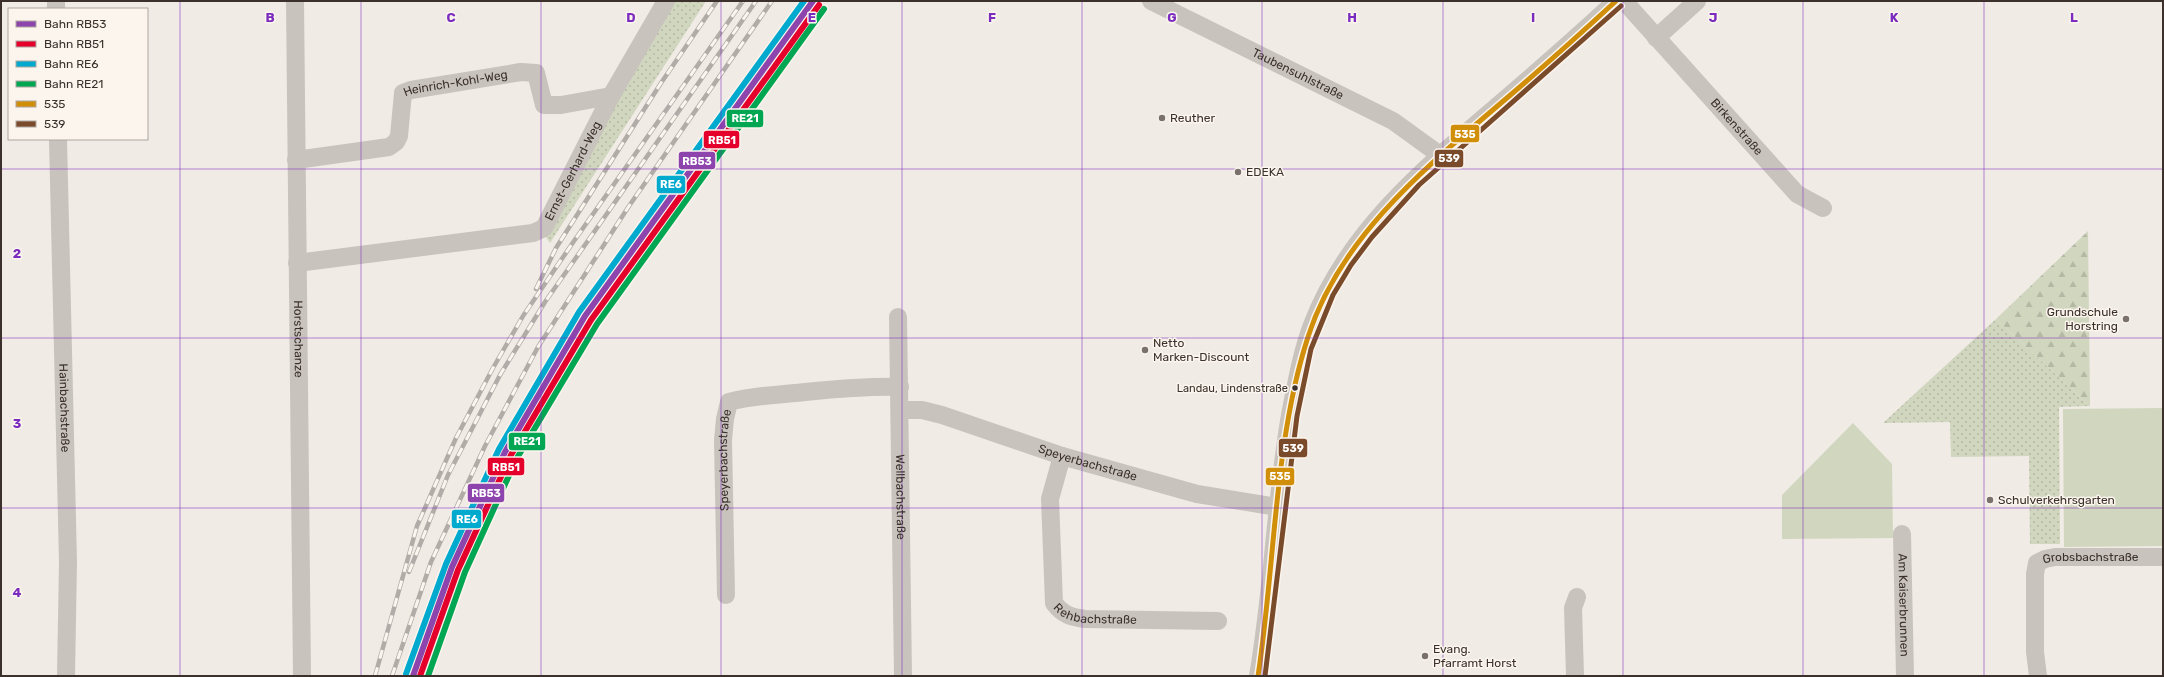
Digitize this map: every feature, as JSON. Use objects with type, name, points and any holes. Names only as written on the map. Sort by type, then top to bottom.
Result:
[{"type":"street","name":"Horstschanze","points":[[295,1],[302,676]]},
{"type":"street","name":"Ernst-Gerhard-Weg","points":[[297,263],[533,234],[544,228],[611,96],[666,1]]},
{"type":"street","name":"Taubensuhlstraße","points":[[1151,1],[1393,121],[1440,155]]},
{"type":"street","points":[[1258,676],[1283,456],[1294,397],[1312,325],[1340,270],[1372,222],[1440,155],[1616,1]]},
{"type":"street","name":"Birkenstraße","points":[[1624,1],[1797,194],[1823,208]]},
{"type":"street","points":[[1656,38],[1697,1]]},
{"type":"street","name":"Heinrich-Kohl-Weg","points":[[296,160],[389,147],[396,142],[399,136],[403,93],[410,90],[521,72],[536,73],[544,104],[561,104],[611,96]]},
{"type":"street","name":"Hainbachstraße","points":[[58,140],[68,562],[66,676]]},
{"type":"street","name":"Wellbachstraße","points":[[898,317],[903,676]]},
{"type":"street","name":"Speyerbachstraße","points":[[726,595],[723,440],[725,419],[729,402],[746,398],[874,386],[900,387]]},
{"type":"street","name":"Speyerbachstraße","points":[[900,410],[922,410],[942,415],[1062,456],[1197,494],[1278,507]]},
{"type":"street","name":"Rehbachstraße","points":[[1062,456],[1050,499],[1054,603],[1060,610],[1069,617],[1085,619],[1218,621]]},
{"type":"street","name":"Am Kaiserbrunnen","points":[[1902,534],[1905,676]]},
{"type":"street","name":"Grobsbachstraße","points":[[2038,676],[2034,652],[2035,574],[2037,564],[2045,559],[2055,557],[2163,557]]},
{"type":"street","points":[[1574,676],[1573,608],[1577,597]]},
{"type":"green space","points":[[660,1],[706,1],[550,243],[544,234]]},
{"type":"green space","points":[[2088,231],[2090,406],[1996,319]]},
{"type":"green space","points":[[1996,319],[2090,406],[2059,407],[2060,544],[2030,544],[2029,456],[1951,457],[1950,422],[1883,423]]},
{"type":"green space","points":[[2163,408],[2163,546],[2064,547],[2063,409]]},
{"type":"green space","points":[[1853,423],[1892,464],[1893,538],[1782,539],[1782,495]]},
{"type":"railway","points":[[536,289],[556,248],[661,83],[717,1]]},
{"type":"railway","points":[[375,676],[417,526],[456,438],[493,368],[523,316],[574,241],[743,1]]},
{"type":"railway","points":[[409,572],[448,475],[500,375],[545,302],[756,1]]},
{"type":"railway","points":[[392,676],[431,562],[485,446],[538,347],[629,206],[772,1]]},
{"type":"rail line","name":"RE6","points":[[406,674],[446,564],[499,449],[579,312],[804,1]]},
{"type":"rail line","name":"RB53","points":[[413,676],[452,567],[505,452],[585,316],[813,1]]},
{"type":"rail line","name":"RB51","points":[[420,676],[458,570],[511,455],[591,320],[819,5]]},
{"type":"rail line","name":"RE21","points":[[428,676],[465,572],[517,458],[597,324],[824,9]]},
{"type":"transit line","name":"535","points":[[1258,676],[1288,419],[1297,377],[1308,337],[1322,301],[1341,267],[1363,236],[1415,179],[1616,1]]},
{"type":"transit line","name":"539","points":[[1265,676],[1297,416],[1311,349],[1333,295],[1351,265],[1372,237],[1419,185],[1621,6]]},
{"type":"place","name":"Reuther","points":[[1162,118]]},
{"type":"place","name":"EDEKA","points":[[1238,172]]},
{"type":"place","name":"Grundschule Horstring","points":[[2126,319]]},
{"type":"place","name":"Netto Marken-Discount","points":[[1145,350]]},
{"type":"place","name":"Landau, Lindenstraße","points":[[1295,388]]},
{"type":"place","name":"Schulverkehrsgarten","points":[[1990,500]]},
{"type":"place","name":"Evang. Pfarramt Horst","points":[[1425,656]]}]
